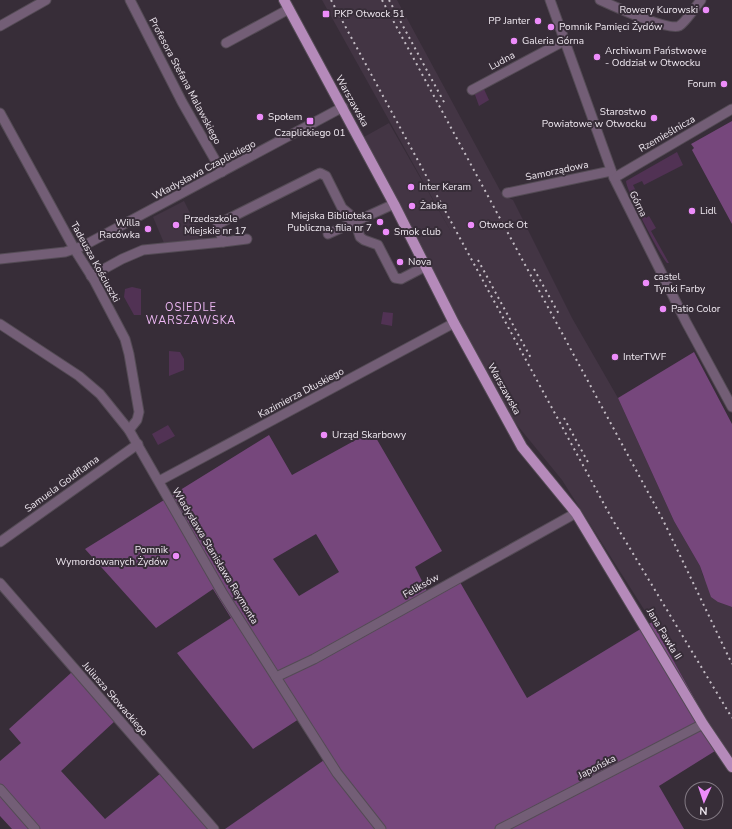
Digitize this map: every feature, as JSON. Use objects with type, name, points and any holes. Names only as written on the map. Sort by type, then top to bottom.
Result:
[{"type":"main road","name":"Warszawska","points":[[287,5],[394,204],[454,323],[522,447],[576,513]]},
{"type":"main road","name":"Jana Pawła II","points":[[576,513],[703,724],[732,767]]},
{"type":"street","points":[[0,26],[46,0]]},
{"type":"street","name":"Profesora Stefana Malawskiego","points":[[130,0],[182,102],[222,172]]},
{"type":"street","name":"Górna","points":[[550,0],[612,174],[686,322],[732,407]]},
{"type":"street","points":[[600,0],[656,22],[673,27],[682,23],[701,0]]},
{"type":"street","name":"Warszawska","points":[[226,43],[287,5]]},
{"type":"street","name":"Ludna","points":[[472,90],[564,40]]},
{"type":"street","name":"Władysława Czaplickiego","points":[[75,250],[343,107]]},
{"type":"street","name":"Rzemieślnicza","points":[[612,174],[732,109]]},
{"type":"street","name":"Tadeusza Kościuszki","points":[[0,113],[75,250],[91,276],[127,346],[139,412],[137,420],[129,430]]},
{"type":"street","points":[[223,242],[218,224],[320,173],[326,176],[342,208],[354,217],[358,233],[362,239],[378,245],[395,278],[401,279],[426,266]]},
{"type":"street","name":"Samorządowa","points":[[507,193],[612,174]]},
{"type":"street","points":[[328,234],[394,204]]},
{"type":"street","points":[[91,276],[122,259],[143,250],[247,239]]},
{"type":"street","points":[[0,259],[75,250]]},
{"type":"street","name":"Kazimierza Dłuskiego","points":[[159,481],[454,323]]},
{"type":"street","name":"Władysława Stanisława Reymonta","points":[[0,324],[79,376],[100,394],[129,430],[223,594],[337,772],[381,829]]},
{"type":"street","name":"Samuela Goldflama","points":[[0,542],[138,444]]},
{"type":"street","name":"Feliksów","points":[[276,677],[314,659],[576,513]]},
{"type":"street","name":"Juliusza Słowackiego","points":[[0,583],[214,829]]},
{"type":"street","name":"Japońska","points":[[500,829],[703,724]]},
{"type":"street","points":[[0,789],[35,829]]},
{"type":"shaded area","points":[[322,0],[397,0],[502,194],[513,200],[572,318],[618,398],[674,521],[700,566],[703,576],[718,602],[732,607],[732,758],[707,721],[652,622],[562,480],[513,420],[453,315],[364,137],[389,123],[454,237]]},
{"type":"shaded area","points":[[483,87],[489,100],[479,106],[474,92]]},
{"type":"shaded area","points":[[732,121],[732,224],[692,150],[694,148],[691,144]]},
{"type":"shaded area","points":[[677,152],[683,165],[644,185],[642,181],[633,185],[636,191],[633,193],[646,218],[649,216],[656,228],[651,231],[669,263],[667,263],[657,248],[631,196],[626,181]]},
{"type":"shaded area","name":"Przedszkole Miejskie nr 17","points":[[184,201],[203,239],[164,243],[153,217]]},
{"type":"shaded area","points":[[132,287],[141,289],[141,315],[134,315],[124,297],[125,289]]},
{"type":"shaded area","points":[[383,312],[393,313],[392,326],[381,324]]},
{"type":"shaded area","points":[[169,351],[180,352],[184,359],[184,370],[169,376]]},
{"type":"shaded area","points":[[694,352],[732,424],[732,607],[718,602],[711,597],[700,566],[674,521],[618,398]]},
{"type":"shaded area","points":[[168,425],[175,436],[158,445],[152,434]]},
{"type":"shaded area","points":[[372,431],[442,551],[415,567],[428,593],[457,577],[527,698],[652,622],[707,721],[723,746],[659,786],[684,829],[225,829],[327,758],[299,719],[253,749],[177,653],[231,618],[213,589],[156,628],[85,549],[269,435],[292,475]],"holes":[[[316,534],[339,572],[299,596],[273,559]]]},
{"type":"shaded area","points":[[72,672],[115,721],[61,771],[105,819],[161,773],[210,829],[12,829],[0,816],[0,761],[21,743],[9,729]]},
{"type":"railway","points":[[331,0],[611,517],[732,718]]},
{"type":"railway","points":[[382,0],[663,520],[732,664]]},
{"type":"railway","points":[[389,0],[445,104]]},
{"type":"railway","points":[[478,260],[532,360]]},
{"type":"railway","points":[[534,269],[560,316]]},
{"type":"railway","points":[[564,418],[589,464]]},
{"type":"place","name":"Rowery Kurowski","points":[[706,10]]},
{"type":"place","name":"PKP Otwock 51","points":[[326,14]]},
{"type":"place","name":"PP Janter","points":[[538,21]]},
{"type":"place","name":"Pomnik Pamięci Żydów","points":[[551,27]]},
{"type":"place","name":"Galeria Górna","points":[[514,41]]},
{"type":"place","name":"Archiwum Państwowe - Oddział w Otwocku","points":[[597,57]]},
{"type":"place","name":"Forum","points":[[724,84]]},
{"type":"place","name":"Społem","points":[[260,117]]},
{"type":"place","name":"Starostwo Powiatowe w Otwocku","points":[[654,118]]},
{"type":"place","name":"Czaplickiego 01","points":[[310,121]]},
{"type":"place","name":"Inter Keram","points":[[411,187]]},
{"type":"place","name":"Żabka","points":[[412,206]]},
{"type":"place","name":"Lidl","points":[[692,211]]},
{"type":"place","name":"Miejska Biblioteka Publiczna, filia nr 7","points":[[380,222]]},
{"type":"place","name":"Przedszkole Miejskie nr 17","points":[[176,225]]},
{"type":"place","name":"Otwock Ot","points":[[471,225]]},
{"type":"place","name":"Willa Racówka","points":[[148,229]]},
{"type":"place","name":"Smok club","points":[[386,232]]},
{"type":"place","name":"Nova","points":[[400,262]]},
{"type":"place","name":"castel Tynki Farby","points":[[646,283]]},
{"type":"place","name":"Patio Color","points":[[663,309]]},
{"type":"place","name":"InterTWF","points":[[615,357]]},
{"type":"place","name":"Urząd Skarbowy","points":[[324,435]]},
{"type":"place","name":"Pomnik Wymordowanych Żydów","points":[[176,556]]},
{"type":"district","name":"OSIEDLE WARSZAWSKA","points":[[191,313]]}]
